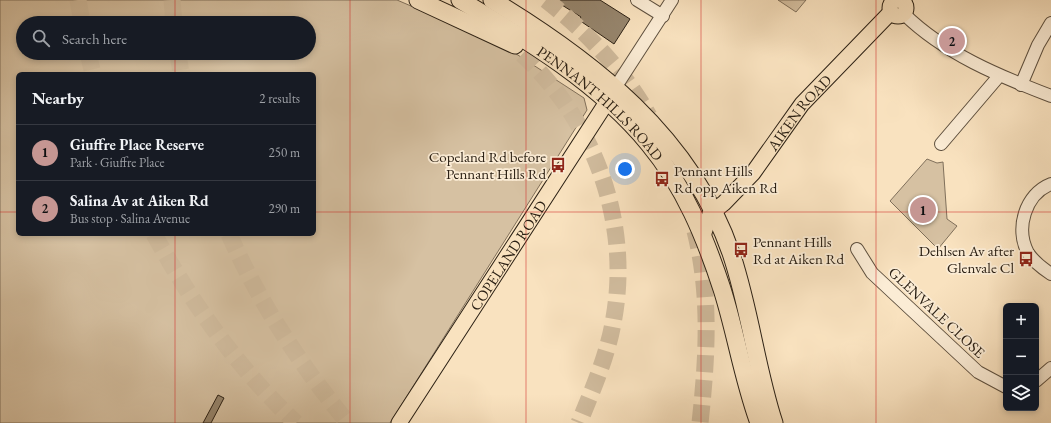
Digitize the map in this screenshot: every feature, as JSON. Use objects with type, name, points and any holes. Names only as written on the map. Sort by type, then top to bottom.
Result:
[{"type":"highway","points":[[418,0],[502,38],[581,80]]},
{"type":"highway","name":"PENNANT HILLS ROAD","points":[[460,0],[500,24],[581,80],[646,115],[668,140],[690,170],[714,211],[728,244],[737,274],[774,423]]},
{"type":"highway","name":"PENNANT HILLS ROAD","points":[[492,0],[569,51],[611,95],[627,120],[653,150],[670,173],[689,206],[703,236],[722,290],[759,423]]},
{"type":"main road","name":"AIKEN ROAD","points":[[703,236],[706,222],[714,211],[724,203],[753,173],[802,104],[900,7]]},
{"type":"main road","name":"COPELAND ROAD","points":[[399,423],[611,95]]},
{"type":"street","points":[[637,0],[663,16]]},
{"type":"street","points":[[611,95],[672,0]]},
{"type":"street","points":[[900,7],[930,37],[999,76],[1051,96]]},
{"type":"street","points":[[1021,85],[1038,45],[1051,23]]},
{"type":"street","points":[[941,144],[999,76]]},
{"type":"street","points":[[1051,184],[1043,187],[1037,192],[1028,206],[1023,219],[1023,237],[1026,247],[1033,259],[1051,274]]},
{"type":"street","name":"GLENVALE CLOSE","points":[[857,248],[872,274],[978,372],[1003,385]]},
{"type":"street","points":[[1039,378],[1051,368]]},
{"type":"shaded area","points":[[0,0],[397,0],[504,46],[584,98],[587,110],[390,423],[0,423]]},
{"type":"shaded area","points":[[778,0],[806,0],[796,12]]},
{"type":"shaded area","points":[[927,159],[937,163],[943,162],[947,219],[957,226],[938,249],[890,201]]},
{"type":"building","points":[[554,0],[600,0],[630,19],[614,44],[579,20],[581,17]]},
{"type":"building","points":[[218,395],[224,398],[211,423],[203,423]]},
{"type":"tunnel","points":[[78,0],[81,16]]},
{"type":"tunnel","points":[[172,0],[173,16]]},
{"type":"tunnel","points":[[546,0],[576,25],[604,53],[628,83],[649,116]]},
{"type":"tunnel","points":[[503,38],[533,65],[559,95],[581,129],[598,165],[610,203],[617,243],[618,283],[613,323],[603,361],[579,423]]},
{"type":"tunnel","points":[[90,60],[93,72]]},
{"type":"tunnel","points":[[179,60],[181,72]]},
{"type":"tunnel","points":[[695,231],[704,279],[706,327],[706,351],[700,423]]},
{"type":"tunnel","points":[[155,236],[200,310],[218,334],[255,380],[296,423]]},
{"type":"tunnel","points":[[230,236],[254,285],[282,333],[297,356],[348,423]]},
{"type":"place","name":"Salina Av at Aiken Rd","points":[[952,41]]},
{"type":"place","name":"Copeland Rd before Pennant Hills Rd","points":[[558,165]]},
{"type":"place","name":"Pennant Hills Rd opp Aiken Rd","points":[[662,179]]},
{"type":"place","name":"Giuffre Place Reserve","points":[[923,210]]},
{"type":"place","name":"Pennant Hills Rd at Aiken Rd","points":[[741,250]]},
{"type":"place","name":"Dehlsen Av after Glenvale Cl","points":[[1026,259]]}]
